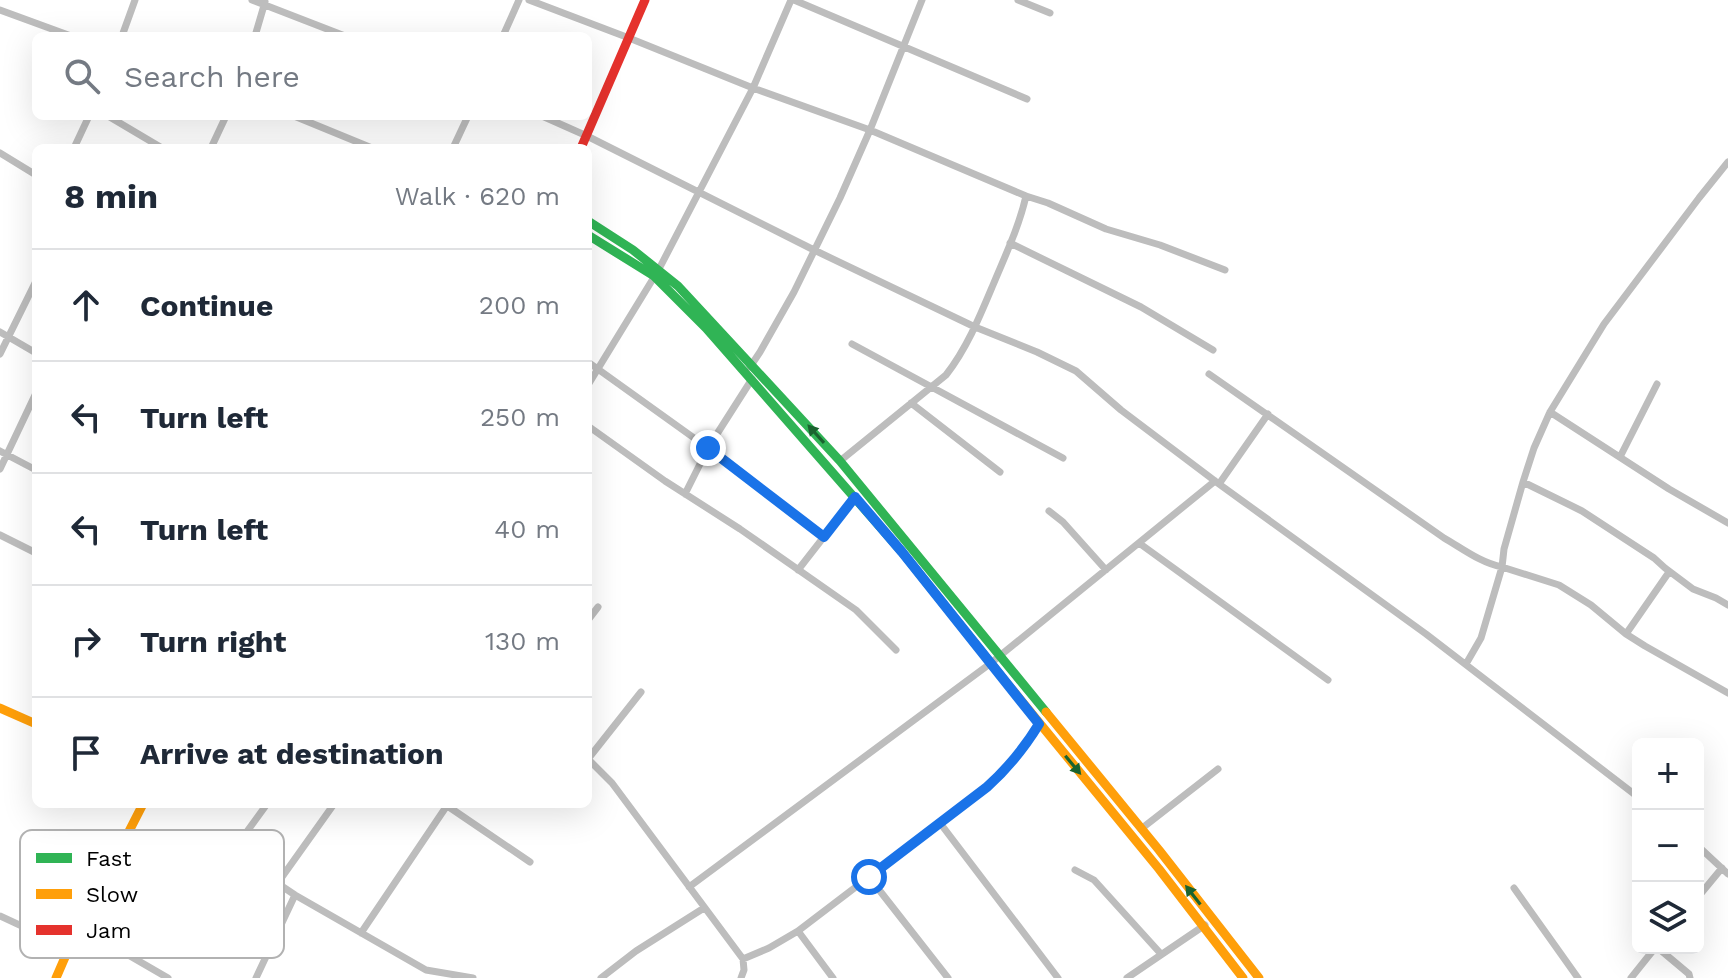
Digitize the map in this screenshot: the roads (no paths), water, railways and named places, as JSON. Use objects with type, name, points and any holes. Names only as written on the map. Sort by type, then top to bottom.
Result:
[{"type":"main road","points":[[583,144],[645,0]]},
{"type":"main road","points":[[592,224],[656,273]]},
{"type":"main road","points":[[592,237],[678,286],[1141,829],[1259,978]]},
{"type":"main road","points":[[751,372],[840,461],[995,660],[1039,724],[1243,978]]},
{"type":"main road","points":[[1,711],[32,723]]},
{"type":"main road","points":[[130,830],[141,808]]},
{"type":"main road","points":[[56,978],[65,958]]},
{"type":"street","points":[[123,32],[135,0]]},
{"type":"street","points":[[252,0],[265,2],[336,32]]},
{"type":"street","points":[[505,32],[519,0]]},
{"type":"street","points":[[529,0],[753,88],[870,130],[1106,229],[1160,245],[1225,270]]},
{"type":"street","points":[[592,379],[656,273],[753,88],[792,0],[1027,99]]},
{"type":"street","points":[[685,494],[794,292],[840,198],[922,0]]},
{"type":"street","points":[[1018,0],[1050,13]]},
{"type":"street","points":[[256,32],[265,2]]},
{"type":"street","points":[[0,10],[60,32]]},
{"type":"street","points":[[76,144],[87,120]]},
{"type":"street","points":[[115,120],[155,144]]},
{"type":"street","points":[[213,144],[224,120]]},
{"type":"street","points":[[304,120],[362,144]]},
{"type":"street","points":[[455,144],[466,120]]},
{"type":"street","points":[[551,120],[975,327],[1076,371],[1121,410],[1466,664],[1632,792]]},
{"type":"street","points":[[0,153],[32,173]]},
{"type":"street","points":[[1466,664],[1481,638],[1523,482],[1550,412],[1604,324],[1728,162]]},
{"type":"street","points":[[840,461],[946,375],[957,361],[975,327],[1026,196]]},
{"type":"street","points":[[1010,243],[1141,307],[1213,350]]},
{"type":"street","points":[[0,354],[32,289]]},
{"type":"street","points":[[0,332],[32,350]]},
{"type":"street","points":[[852,344],[1063,458]]},
{"type":"street","points":[[592,365],[824,537]]},
{"type":"street","points":[[1209,374],[1444,538],[1489,564],[1559,585],[1591,605],[1626,634],[1728,693]]},
{"type":"street","points":[[1620,457],[1657,384]]},
{"type":"street","points":[[0,469],[3,453],[32,400]]},
{"type":"street","points":[[911,403],[1000,472]]},
{"type":"street","points":[[1550,412],[1728,523]]},
{"type":"street","points":[[689,887],[995,660],[1217,482],[1268,414]]},
{"type":"street","points":[[592,429],[856,610],[896,650]]},
{"type":"street","points":[[3,453],[32,468]]},
{"type":"street","points":[[1523,482],[1582,511],[1654,558],[1693,589],[1728,605]]},
{"type":"street","points":[[798,570],[855,497]]},
{"type":"street","points":[[1049,511],[1063,522],[1106,570]]},
{"type":"street","points":[[0,535],[32,551]]},
{"type":"street","points":[[1139,543],[1328,680]]},
{"type":"street","points":[[1626,634],[1669,572]]},
{"type":"street","points":[[592,615],[598,607]]},
{"type":"street","points":[[592,754],[641,692]]},
{"type":"street","points":[[743,959],[798,931],[940,823],[1000,775],[1039,724]]},
{"type":"street","points":[[592,763],[612,783],[743,959],[741,978]]},
{"type":"street","points":[[1141,829],[1218,769]]},
{"type":"street","points":[[249,830],[264,808]]},
{"type":"street","points":[[284,874],[331,808]]},
{"type":"street","points":[[361,933],[445,808]]},
{"type":"street","points":[[451,808],[530,862]]},
{"type":"street","points":[[940,823],[1058,978]]},
{"type":"street","points":[[1704,852],[1725,871],[1704,891]]},
{"type":"street","points":[[1075,870],[1094,880],[1161,954]]},
{"type":"street","points":[[869,877],[948,978]]},
{"type":"street","points":[[284,888],[426,970],[473,978]]},
{"type":"street","points":[[1514,888],[1578,978]]},
{"type":"street","points":[[284,918],[295,895]]},
{"type":"street","points":[[601,978],[636,951],[704,908]]},
{"type":"street","points":[[0,916],[20,925]]},
{"type":"street","points":[[1127,978],[1213,920]]},
{"type":"street","points":[[798,931],[833,978]]},
{"type":"street","points":[[1631,978],[1652,954]]},
{"type":"street","points":[[1664,954],[1690,978]]},
{"type":"street","points":[[133,958],[168,978]]},
{"type":"street","points":[[256,978],[265,958]]}]
